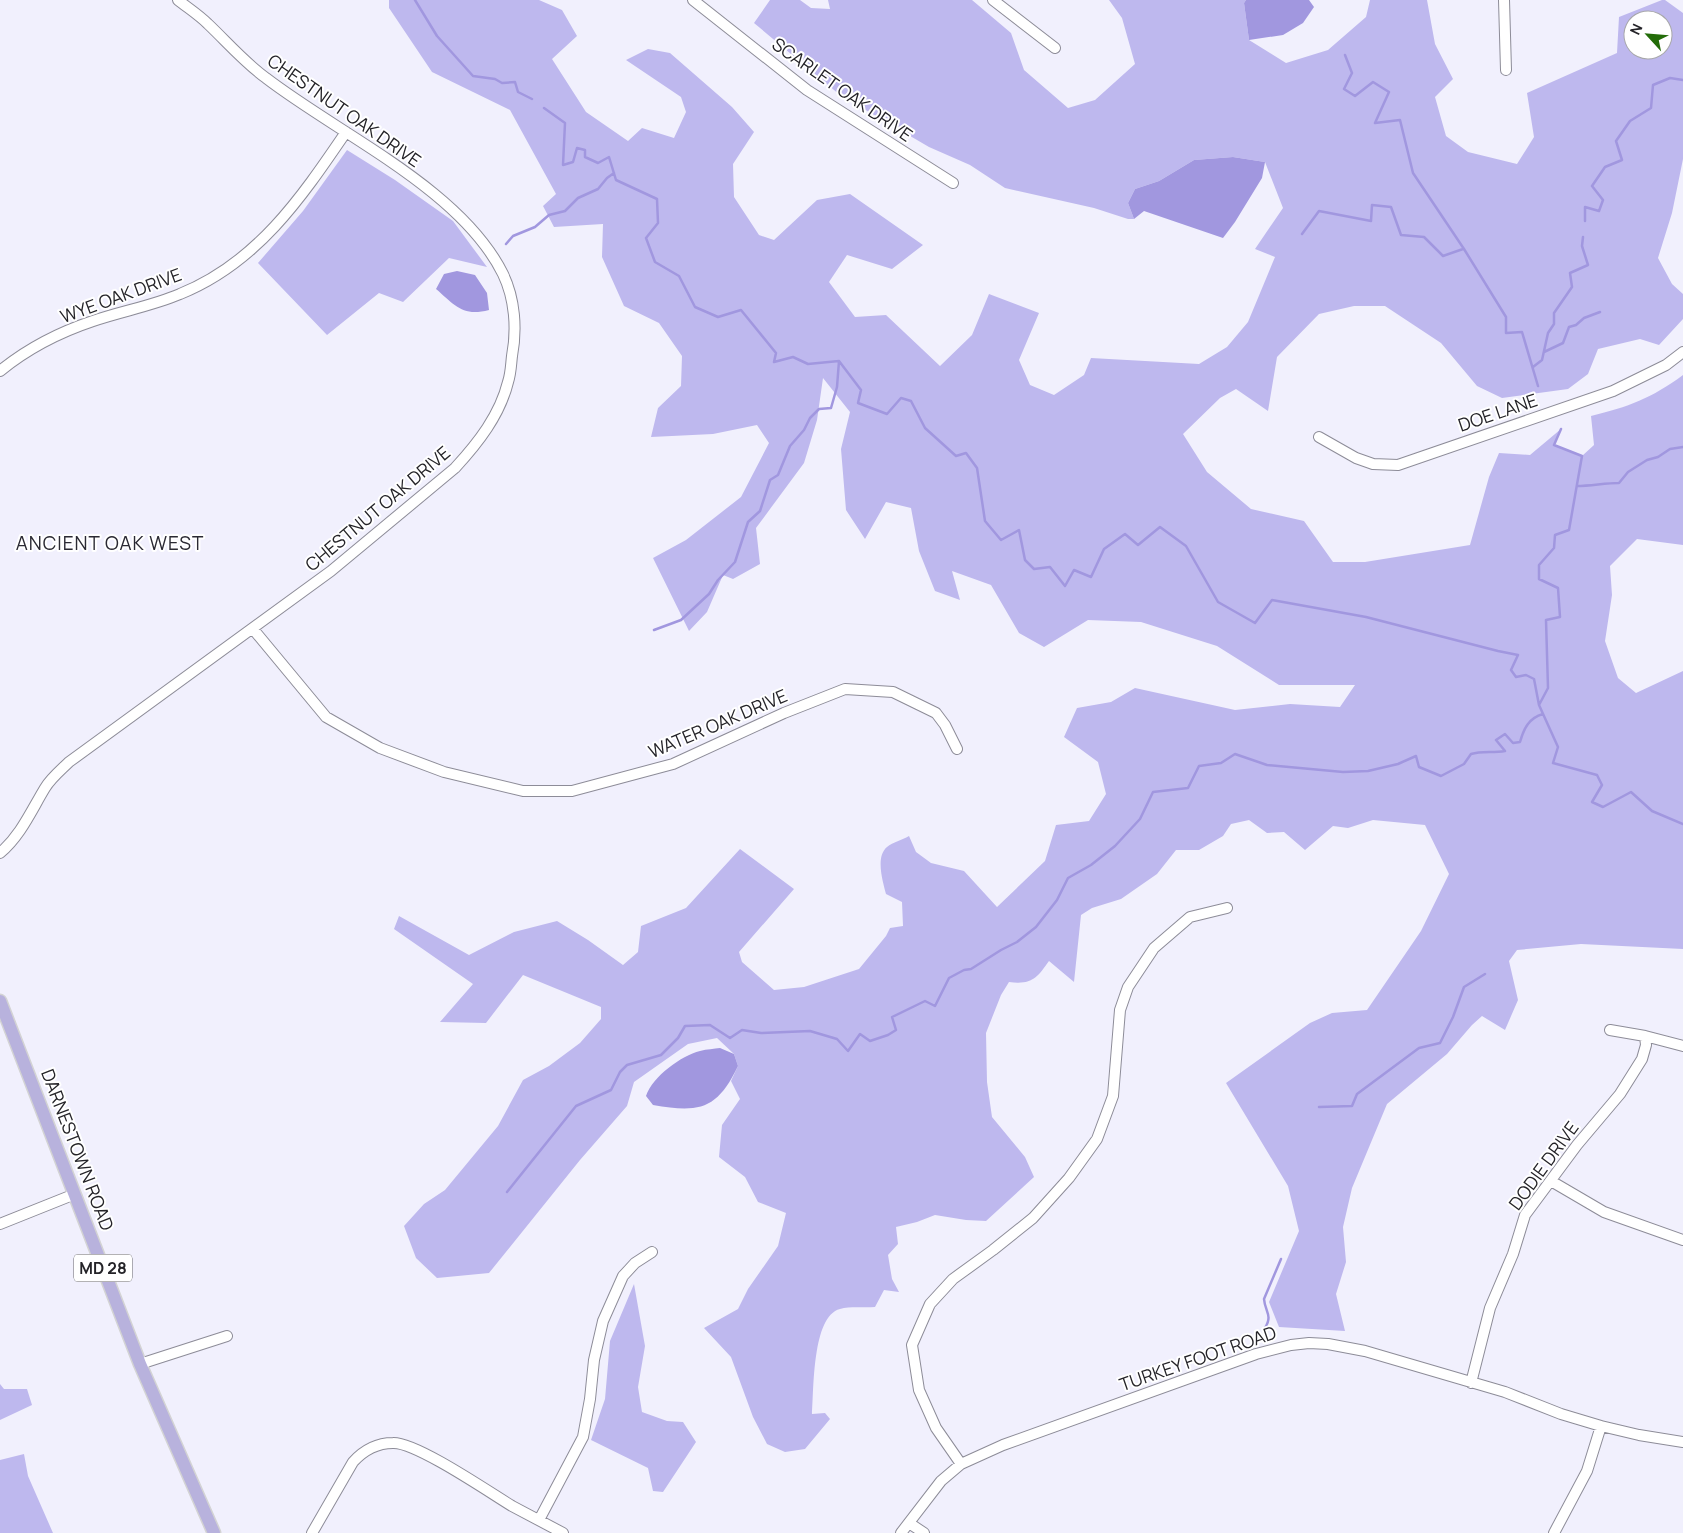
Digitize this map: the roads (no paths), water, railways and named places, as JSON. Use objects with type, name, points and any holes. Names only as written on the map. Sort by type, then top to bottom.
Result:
[{"type":"main road","name":"DARNESTOWN ROAD","points":[[0,1001],[140,1364],[214,1533]]},
{"type":"street","name":"CHESTNUT OAK DRIVE","points":[[0,853],[9,846],[26,823],[46,786],[69,762],[331,571],[455,468],[471,452],[491,423],[502,402],[508,382],[515,339],[513,304],[504,276],[489,250],[470,228],[438,197],[265,78],[237,54],[206,23],[178,0]]},
{"type":"street","name":"SCARLET OAK DRIVE","points":[[693,0],[807,90],[952,184]]},
{"type":"street","points":[[993,0],[1055,48]]},
{"type":"street","points":[[1504,0],[1506,70]]},
{"type":"street","name":"WYE OAK DRIVE","points":[[0,371],[14,360],[54,337],[93,321],[182,294],[224,272],[267,236],[304,194],[346,132]]},
{"type":"street","name":"DOE LANE","points":[[1319,436],[1364,461],[1374,464],[1398,465],[1612,391],[1666,365],[1683,352]]},
{"type":"street","name":"WATER OAK DRIVE","points":[[253,628],[326,717],[380,748],[444,772],[523,791],[572,791],[673,764],[784,713],[846,689],[893,692],[936,713],[945,725],[957,749]]},
{"type":"street","points":[[961,1464],[936,1428],[918,1390],[912,1345],[930,1304],[953,1280],[1033,1218],[1069,1178],[1097,1139],[1113,1096],[1120,1010],[1128,987],[1154,948],[1190,917],[1227,908]]},
{"type":"street","points":[[1610,1030],[1645,1036],[1683,1046]]},
{"type":"street","name":"DODIE DRIVE","points":[[1471,1383],[1490,1308],[1513,1254],[1525,1216],[1577,1145],[1620,1094],[1642,1059],[1646,1045],[1645,1036]]},
{"type":"street","points":[[1551,1181],[1604,1212],[1683,1240]]},
{"type":"street","points":[[0,1224],[76,1194]]},
{"type":"street","points":[[539,1520],[583,1437],[590,1399],[594,1360],[603,1321],[623,1276],[635,1263],[652,1252]]},
{"type":"street","points":[[140,1364],[227,1336]]},
{"type":"street","name":"TURKEY FOOT ROAD","points":[[901,1533],[941,1481],[961,1464],[1003,1445],[1256,1354],[1291,1345],[1309,1343],[1328,1344],[1365,1351],[1505,1392],[1561,1414],[1601,1426],[1639,1436],[1683,1442]]},
{"type":"street","points":[[1554,1533],[1587,1471],[1601,1426]]},
{"type":"street","points":[[312,1533],[357,1458],[371,1448],[393,1443],[405,1445],[431,1457],[514,1507],[563,1533]]},
{"type":"street","points":[[909,1523],[924,1533]]},
{"type":"waterway","points":[[415,0],[437,36],[473,76],[495,79],[502,83],[515,82],[518,92],[532,99]]},
{"type":"waterway","points":[[1345,55],[1352,73],[1344,89],[1355,96],[1373,82],[1389,92],[1375,123],[1400,120],[1413,173],[1464,249],[1506,317],[1506,333],[1522,332],[1538,386]]},
{"type":"waterway","points":[[1585,221],[1585,207],[1599,211],[1603,200],[1592,186],[1605,167],[1622,160],[1616,141],[1630,121],[1651,108],[1653,85],[1670,78],[1683,80]]},
{"type":"waterway","points":[[544,108],[565,123],[563,165],[573,162],[577,148],[585,150],[585,157],[598,163],[609,157],[616,180],[657,199],[658,223],[646,238],[655,262],[679,276],[695,307],[718,317],[741,310],[776,353],[774,362],[793,357],[808,364],[839,361],[861,390],[858,403],[887,414],[901,398],[911,401],[925,428],[956,456],[966,453],[977,468],[985,521],[1001,540],[1019,530],[1025,560],[1034,569],[1050,567],[1065,586],[1074,570],[1091,577],[1104,549],[1125,534],[1138,545],[1160,527],[1186,546],[1218,602],[1255,623],[1272,600],[1366,617],[1518,655],[1511,670],[1516,677],[1526,675],[1534,679],[1539,705]]},
{"type":"waterway","points":[[506,244],[513,236],[535,227],[549,215],[565,211],[578,198],[598,189],[614,173]]},
{"type":"waterway","points":[[1302,234],[1319,211],[1371,221],[1372,205],[1391,207],[1401,235],[1424,237],[1443,256],[1463,249]]},
{"type":"waterway","points":[[1533,367],[1542,360],[1548,333],[1554,324],[1554,313],[1572,287],[1570,273],[1588,265],[1582,246],[1583,237]]},
{"type":"waterway","points":[[1544,352],[1563,343],[1569,327],[1576,325],[1584,318],[1600,312]]},
{"type":"waterway","points":[[654,630],[681,620],[709,594],[718,580],[735,562],[748,522],[760,511],[770,480],[778,475],[790,446],[804,430],[810,418],[819,409],[831,408],[837,387],[839,361]]},
{"type":"waterway","points":[[1561,429],[1554,445],[1582,456],[1569,530],[1555,535],[1554,548],[1539,565],[1539,579],[1558,588],[1560,617],[1546,620],[1548,688],[1539,705],[1558,747],[1553,763],[1597,775],[1602,785],[1592,802],[1603,807],[1631,792],[1652,811],[1683,824]]},
{"type":"waterway","points":[[1577,486],[1619,483],[1628,472],[1647,460],[1658,457],[1670,449],[1683,447]]},
{"type":"waterway","points":[[507,1192],[576,1106],[611,1090],[620,1072],[627,1065],[661,1055],[678,1038],[685,1026],[710,1025],[730,1038],[742,1030],[761,1033],[810,1031],[837,1039],[848,1051],[860,1034],[870,1041],[888,1035],[896,1030],[892,1017],[925,1001],[935,1006],[949,978],[964,970],[971,969],[1017,942],[1036,927],[1057,900],[1068,878],[1091,865],[1115,846],[1140,819],[1153,792],[1188,788],[1199,766],[1221,763],[1235,754],[1267,765],[1343,772],[1368,771],[1398,764],[1416,756],[1419,767],[1441,776],[1464,764],[1471,754],[1505,751],[1496,740],[1505,734],[1513,743],[1520,742],[1528,724],[1534,718],[1543,714]]},
{"type":"waterway","points":[[1319,1107],[1352,1106],[1357,1094],[1419,1048],[1440,1043],[1453,1017],[1464,987],[1485,974]]},
{"type":"waterway","points":[[1265,1328],[1268,1317],[1264,1299],[1281,1259]]},
{"type":"district","name":"ANCIENT OAK WEST","points":[[110,543]]}]
